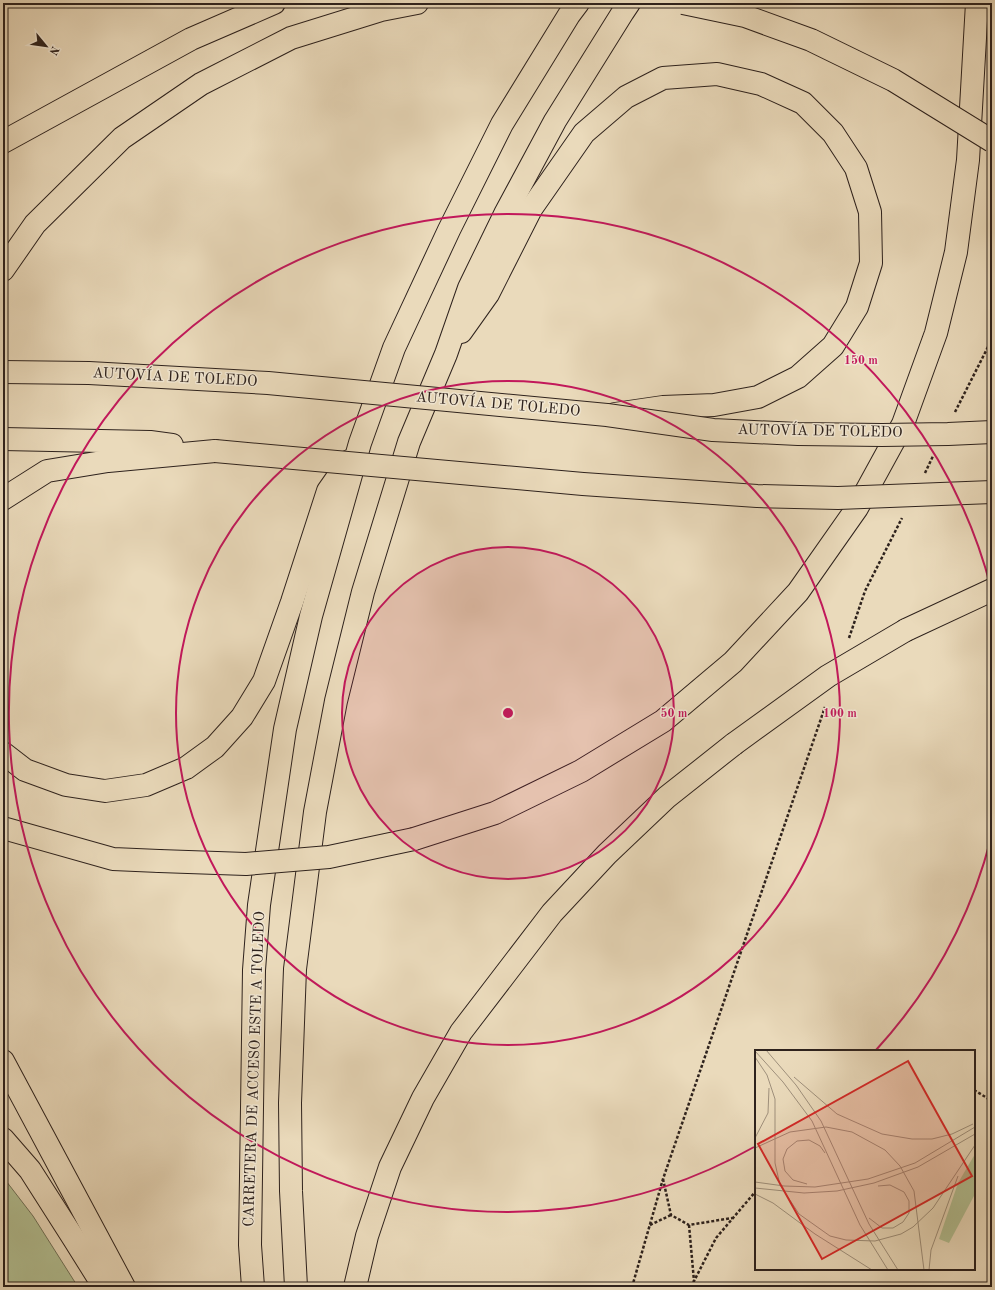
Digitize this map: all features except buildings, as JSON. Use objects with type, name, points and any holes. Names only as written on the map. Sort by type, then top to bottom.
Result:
[{"type":"highway","points":[[3,142],[191,39],[274,3]]},
{"type":"highway","points":[[3,270],[36,224],[122,138],[201,84],[291,38],[381,10],[417,3]]},
{"type":"highway","name":"CARRETERA DE ACCESO ESTE A TOLEDO","points":[[253,1287],[250,1245],[254,977],[260,905],[285,729],[311,616],[360,443],[394,348],[452,223],[502,124],[569,15],[578,3]]},
{"type":"highway","points":[[296,1287],[291,1191],[290,1103],[295,969],[315,812],[336,701],[363,592],[409,442],[446,354],[469,288],[505,214],[555,121],[629,3]]},
{"type":"highway","points":[[683,3],[745,16],[811,40],[893,80],[992,141]]},
{"type":"highway","points":[[3,828],[113,859],[246,864],[322,858],[414,839],[495,812],[581,771],[663,721],[733,662],[798,592],[857,508],[903,424],[936,333],[956,252],[968,160],[977,3]]},
{"type":"highway","points":[[446,354],[488,294],[531,209],[584,133],[626,97],[663,78],[717,74],[761,84],[803,103],[833,133],[856,168],[870,212],[871,262],[857,307],[833,346],[798,377],[758,397],[714,405],[663,407],[607,415]]},
{"type":"highway","name":"AUTOVÍA DE TOLEDO","points":[[3,372],[90,373],[268,383],[607,415],[713,430],[798,434],[882,435],[992,432]]},
{"type":"highway","points":[[3,439],[150,442],[215,451],[583,484],[757,496],[838,498],[992,492]]},
{"type":"highway","points":[[3,753],[25,770],[66,786],[105,791],[146,785],[186,768],[215,747],[242,717],[264,681],[292,602],[328,491],[360,443]]},
{"type":"highway","points":[[3,499],[47,471],[108,461],[215,451]]},
{"type":"highway","points":[[355,1287],[367,1236],[390,1167],[423,1098],[461,1032],[552,913],[606,854],[667,797],[734,744],[828,676],[906,630],[992,590]]},
{"type":"highway","points":[[3,1061],[124,1287]]},
{"type":"highway","points":[[3,1139],[30,1170],[104,1287]]},
{"type":"path","points":[[953,416],[992,339]]},
{"type":"path","points":[[922,479],[936,451]]},
{"type":"path","points":[[847,644],[865,591],[904,514]]},
{"type":"path","points":[[632,1287],[663,1179],[826,704]]},
{"type":"path","points":[[975,1091],[992,1101]]},
{"type":"path","points":[[663,1179],[671,1215]]},
{"type":"path","points":[[691,1287],[716,1238],[755,1192]]},
{"type":"path","points":[[671,1215],[689,1224],[733,1218]]},
{"type":"path","points":[[649,1225],[671,1215]]},
{"type":"path","points":[[689,1224],[694,1281]]},
{"type":"green space","points":[[3,1177],[33,1216],[78,1287],[3,1287]]}]
